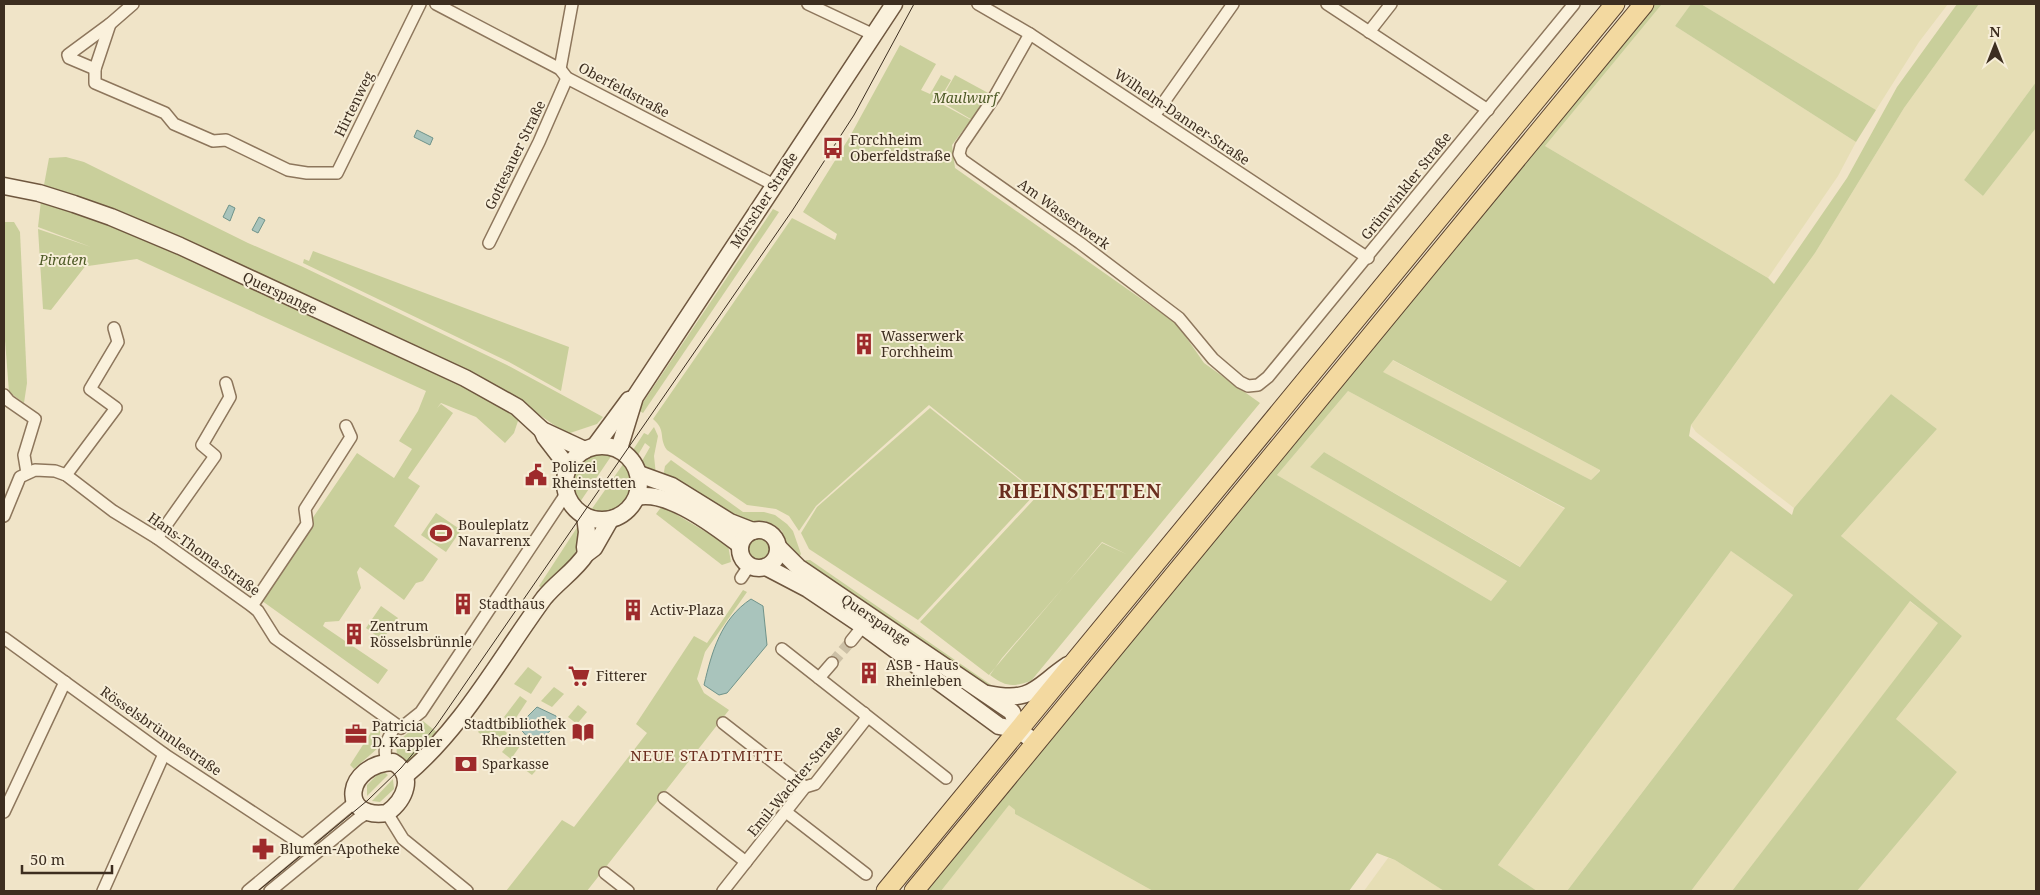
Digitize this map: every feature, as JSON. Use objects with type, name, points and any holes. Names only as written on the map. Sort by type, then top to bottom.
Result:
[{"type":"main road","name":"Mörscher Straße","points":[[618,449],[635,397],[894,4]]},
{"type":"main road","points":[[886,891],[1615,4]]},
{"type":"main road","points":[[914,891],[1644,4]]},
{"type":"main road","name":"Querspange","points":[[4,186],[38,193],[74,204],[111,217],[180,246],[472,381],[517,407],[542,430]]},
{"type":"main road","name":"Mörscher Straße","points":[[590,448],[627,400],[635,397]]},
{"type":"main road","points":[[542,430],[574,446],[590,448],[607,446],[618,449],[631,458],[639,474],[640,486],[637,497],[628,510],[610,520],[597,520],[585,516],[574,508],[566,494],[565,480],[568,467],[590,448]]},
{"type":"main road","points":[[542,430],[568,467]]},
{"type":"main road","points":[[639,474],[672,486],[730,522],[753,531],[760,530],[772,535],[778,547],[775,559],[766,567],[754,568],[745,572],[740,544],[753,531]]},
{"type":"main road","points":[[637,497],[648,495],[670,500],[740,544]]},
{"type":"main road","points":[[585,516],[587,532],[586,554]]},
{"type":"main road","points":[[406,775],[428,756],[447,734],[546,596],[594,548],[610,520]]},
{"type":"main road","name":"Querspange","points":[[778,547],[798,567],[999,726],[1019,730],[1036,743]]},
{"type":"main road","name":"Querspange","points":[[766,567],[866,621],[986,694],[1012,712],[1019,730]]},
{"type":"main road","points":[[986,694],[1007,698],[1036,691],[1049,677],[1080,656]]},
{"type":"main road","points":[[387,762],[399,765],[406,775],[405,791],[402,798],[387,812],[368,813],[359,808],[354,800],[354,789],[362,774],[373,765],[387,762]]},
{"type":"street","points":[[110,24],[95,69],[69,58],[68,55],[110,24],[133,4]]},
{"type":"street","name":"Hirtenweg","points":[[95,69],[95,83],[165,113],[174,124],[205,138],[213,141],[226,140],[288,170],[307,173],[337,173],[420,4]]},
{"type":"street","name":"Oberfeldstraße","points":[[436,4],[774,185]]},
{"type":"street","name":"Gottesauer Straße","points":[[489,243],[539,142],[564,74],[572,4]]},
{"type":"street","points":[[808,4],[874,35]]},
{"type":"street","name":"Wilhelm-Danner-Straße","points":[[978,4],[1030,34],[1368,258]]},
{"type":"street","points":[[1154,116],[1233,4]]},
{"type":"street","points":[[1328,4],[1488,110]]},
{"type":"street","points":[[1369,32],[1391,4]]},
{"type":"street","name":"Grünwinkler Straße","points":[[1258,385],[1268,377],[1368,258],[1574,4]]},
{"type":"street","name":"Am Wasserwerk","points":[[1030,34],[995,96],[961,146],[959,154],[962,160],[1080,243],[1179,318],[1213,360],[1240,382],[1248,386],[1258,385]]},
{"type":"street","points":[[66,475],[116,408],[90,389],[118,342],[114,328]]},
{"type":"street","points":[[157,538],[215,456],[202,445],[230,396],[226,383]]},
{"type":"street","points":[[4,395],[9,401],[35,419],[24,455],[27,473],[16,486],[4,516]]},
{"type":"street","points":[[252,606],[307,524],[305,509],[351,437],[346,426]]},
{"type":"street","name":"Hans-Thoma-Straße","points":[[27,473],[42,469],[66,475],[113,511],[157,538],[252,606],[258,611],[275,638],[396,725]]},
{"type":"street","points":[[387,762],[384,752],[388,739],[396,725],[401,728],[421,712],[566,494]]},
{"type":"street","points":[[851,641],[866,621]]},
{"type":"street","name":"Rösselsbrünnlestraße","points":[[4,638],[164,754],[304,846]]},
{"type":"street","points":[[782,649],[946,778]]},
{"type":"street","points":[[819,678],[832,663]]},
{"type":"street","points":[[4,812],[65,682]]},
{"type":"street","name":"Emil-Wachter-Straße","points":[[723,891],[805,787],[815,784],[821,778],[866,719],[864,713]]},
{"type":"street","points":[[723,723],[805,787]]},
{"type":"street","points":[[103,891],[164,754]]},
{"type":"street","points":[[664,798],[746,862]]},
{"type":"street","points":[[248,891],[304,846],[350,806],[354,800]]},
{"type":"street","points":[[387,812],[403,839],[468,891]]},
{"type":"street","points":[[786,812],[866,874]]},
{"type":"street","points":[[270,891],[359,818],[368,813]]},
{"type":"street","points":[[605,873],[628,891]]},
{"type":"shaded area","points":[[1662,4],[1691,4],[1675,26],[1856,142],[1838,176],[1768,278],[1545,146]]},
{"type":"shaded area","points":[[1701,4],[1948,4],[1919,42],[1876,110]]},
{"type":"shaded area","points":[[1979,4],[2036,4],[2036,82],[1964,180],[1983,196],[2036,128],[2036,891],[1857,891],[1957,772],[1896,719],[1962,636],[1841,536],[1937,429],[1891,394],[1794,508],[1696,432],[1691,425],[1815,253],[1904,108]]},
{"type":"shaded area","points":[[1392,360],[1600,470],[1591,480],[1382,372]]},
{"type":"shaded area","points":[[1348,391],[1565,509],[1521,567],[1324,452],[1310,467],[1507,581],[1491,601],[1277,475]]},
{"type":"shaded area","points":[[1731,551],[1793,595],[1567,891],[1537,891],[1498,865]]},
{"type":"shaded area","points":[[1909,601],[1939,623],[1732,891],[1691,891]]},
{"type":"shaded area","points":[[1009,804],[1015,810],[1015,814],[1153,891],[941,891]]},
{"type":"shaded area","points":[[1388,858],[1395,860],[1444,891],[1364,891]]},
{"type":"green space","points":[[1652,4],[1662,4],[1545,146],[1768,278],[1774,284],[1847,178],[1897,87],[1957,4],[1979,4],[1904,108],[1815,253],[1691,425],[1689,436],[1792,515],[1794,508],[1891,394],[1937,429],[1841,536],[1962,636],[1896,719],[1957,772],[1857,891],[1732,891],[1938,623],[1910,601],[1691,891],[1567,891],[1793,595],[1731,551],[1498,865],[1537,891],[1444,891],[1395,860],[1377,853],[1349,891],[1153,891],[1015,814],[1015,810],[1009,805],[941,891],[926,891]],"holes":[[[1393,360],[1600,470],[1600,471],[1591,480],[1383,372]],[[1348,391],[1565,508],[1520,567],[1324,452],[1310,467],[1507,581],[1491,601],[1277,475]]]},
{"type":"green space","points":[[1691,4],[1701,4],[1876,110],[1856,142],[1675,26]]},
{"type":"green space","points":[[900,45],[936,64],[921,90],[930,94],[941,75],[951,80],[938,102],[971,120],[952,145],[955,168],[1177,324],[1204,363],[1260,403],[1031,681],[1014,685],[1005,684],[990,675],[995,668],[989,675],[920,622],[1039,494],[929,405],[816,506],[799,531],[789,516],[776,509],[747,505],[667,450],[660,427],[653,419],[792,218],[835,240],[837,234],[803,212],[849,138]],"holes":[[[1102,542],[1126,554],[1102,543],[1065,586]]]},
{"type":"green space","name":"Maulwurf","points":[[955,75],[990,94],[974,121],[940,101]]},
{"type":"green space","points":[[2036,82],[2036,128],[1983,196],[1964,180]]},
{"type":"green space","points":[[66,157],[84,162],[248,243],[301,266],[507,365],[603,417],[597,424],[567,434],[518,400],[464,370],[114,211],[44,185],[49,158]]},
{"type":"green space","name":"Piraten","points":[[41,201],[125,229],[473,388],[519,418],[514,433],[505,443],[476,417],[441,403],[437,408],[441,404],[453,413],[408,478],[420,486],[394,526],[438,559],[423,581],[416,583],[404,600],[360,567],[357,572],[361,588],[339,621],[325,622],[323,626],[388,670],[378,684],[258,598],[357,453],[394,478],[412,449],[399,441],[418,411],[426,391],[137,259],[88,266],[87,264],[51,310],[43,309],[38,229],[91,247],[38,227]]},
{"type":"green space","points":[[773,209],[779,212],[643,413],[638,410]]},
{"type":"green space","points":[[4,222],[14,222],[20,232],[27,383],[24,403],[9,392],[4,327]]},
{"type":"green space","points":[[313,251],[569,347],[561,391],[509,362],[303,263],[304,259],[309,261]]},
{"type":"green space","points":[[930,408],[1036,493],[918,620],[809,549],[801,533],[817,507]]},
{"type":"green space","points":[[654,427],[658,436],[654,456],[656,475],[649,472],[642,461],[650,447],[645,443],[638,455],[633,450],[644,433],[648,435]]},
{"type":"green space","points":[[606,450],[614,452],[580,502],[576,496],[573,481],[577,466],[587,454]]},
{"type":"green space","points":[[626,460],[631,470],[632,480],[627,500],[613,512],[603,513],[591,510]]},
{"type":"green space","points":[[671,460],[743,512],[764,512],[775,515],[787,524],[793,531],[801,554],[796,562],[788,549],[782,531],[776,526],[765,521],[741,522],[663,477],[665,466]]},
{"type":"green space","points":[[662,506],[728,545],[731,562],[722,565],[656,514]]},
{"type":"green space","name":"Bouleplatz Navarrenx","points":[[436,513],[461,530],[446,552],[421,535]]},
{"type":"green space","points":[[578,526],[579,536],[575,554],[570,562],[542,588],[539,586]]},
{"type":"green space","points":[[759,537],[768,541],[772,550],[768,559],[759,563],[750,559],[746,550],[750,541]]},
{"type":"green space","points":[[806,560],[810,560],[997,689],[992,689],[802,566]]},
{"type":"green space","points":[[743,590],[747,592],[705,652],[697,679],[704,693],[729,710],[587,891],[506,891],[562,820],[574,827],[647,733],[636,724],[694,636],[707,643]]},
{"type":"green space","points":[[381,606],[398,618],[382,640],[366,628]]},
{"type":"green space","points":[[528,667],[542,677],[531,694],[514,684]]},
{"type":"green space","points":[[554,687],[564,694],[552,707],[541,701]]},
{"type":"green space","points":[[520,696],[527,701],[512,724],[504,717]]},
{"type":"green space","points":[[578,705],[587,712],[577,724],[568,717]]},
{"type":"green space","points":[[490,717],[507,733],[497,748],[478,732]]},
{"type":"green space","points":[[423,721],[439,734],[412,760],[405,762],[398,758],[398,744],[403,737],[414,728],[416,729]]},
{"type":"green space","points":[[377,723],[381,726],[378,748],[354,769],[350,765]]},
{"type":"green space","points":[[513,739],[520,746],[511,759],[502,752]]},
{"type":"green space","points":[[533,759],[540,766],[532,775],[524,769]]},
{"type":"green space","points":[[385,773],[388,775],[367,796],[367,785],[378,774]]},
{"type":"green space","points":[[393,779],[394,789],[380,802],[372,801]]},
{"type":"water","points":[[417,130],[433,138],[430,145],[414,137]]},
{"type":"water","points":[[229,205],[235,208],[230,221],[223,217]]},
{"type":"water","points":[[259,217],[265,220],[258,233],[252,230]]},
{"type":"water","points":[[751,599],[763,606],[767,645],[727,693],[719,695],[704,685],[714,648],[732,616]]},
{"type":"water","points":[[537,707],[556,716],[559,723],[534,745],[518,726]]},
{"type":"tunnel","points":[[832,663],[851,641]]},
{"type":"tram line","points":[[258,891],[368,800],[401,768],[436,726],[792,211],[854,115],[914,4]]},
{"type":"place","name":"Forchheim Oberfeldstraße","points":[[833,148]]},
{"type":"place","name":"Wasserwerk Forchheim","points":[[864,344]]},
{"type":"place","name":"Polizei Rheinstetten","points":[[536,475]]},
{"type":"place","name":"Bouleplatz Navarrenx","points":[[441,533]]},
{"type":"place","name":"Stadthaus","points":[[463,604]]},
{"type":"place","name":"Activ-Plaza","points":[[633,610]]},
{"type":"place","name":"Zentrum Rösselsbrünnle","points":[[354,634]]},
{"type":"place","name":"ASB - Haus Rheinleben","points":[[869,673]]},
{"type":"place","name":"Fitterer","points":[[579,676]]},
{"type":"place","name":"Stadtbibliothek Rheinstetten","points":[[583,732]]},
{"type":"place","name":"Patricia D. Kappler","points":[[356,734]]},
{"type":"place","name":"Sparkasse","points":[[466,764]]},
{"type":"place","name":"Blumen-Apotheke","points":[[263,849]]},
{"type":"district","name":"RHEINSTETTEN","points":[[1080,491]]},
{"type":"district","name":"NEUE STADTMITTE","points":[[707,756]]}]
